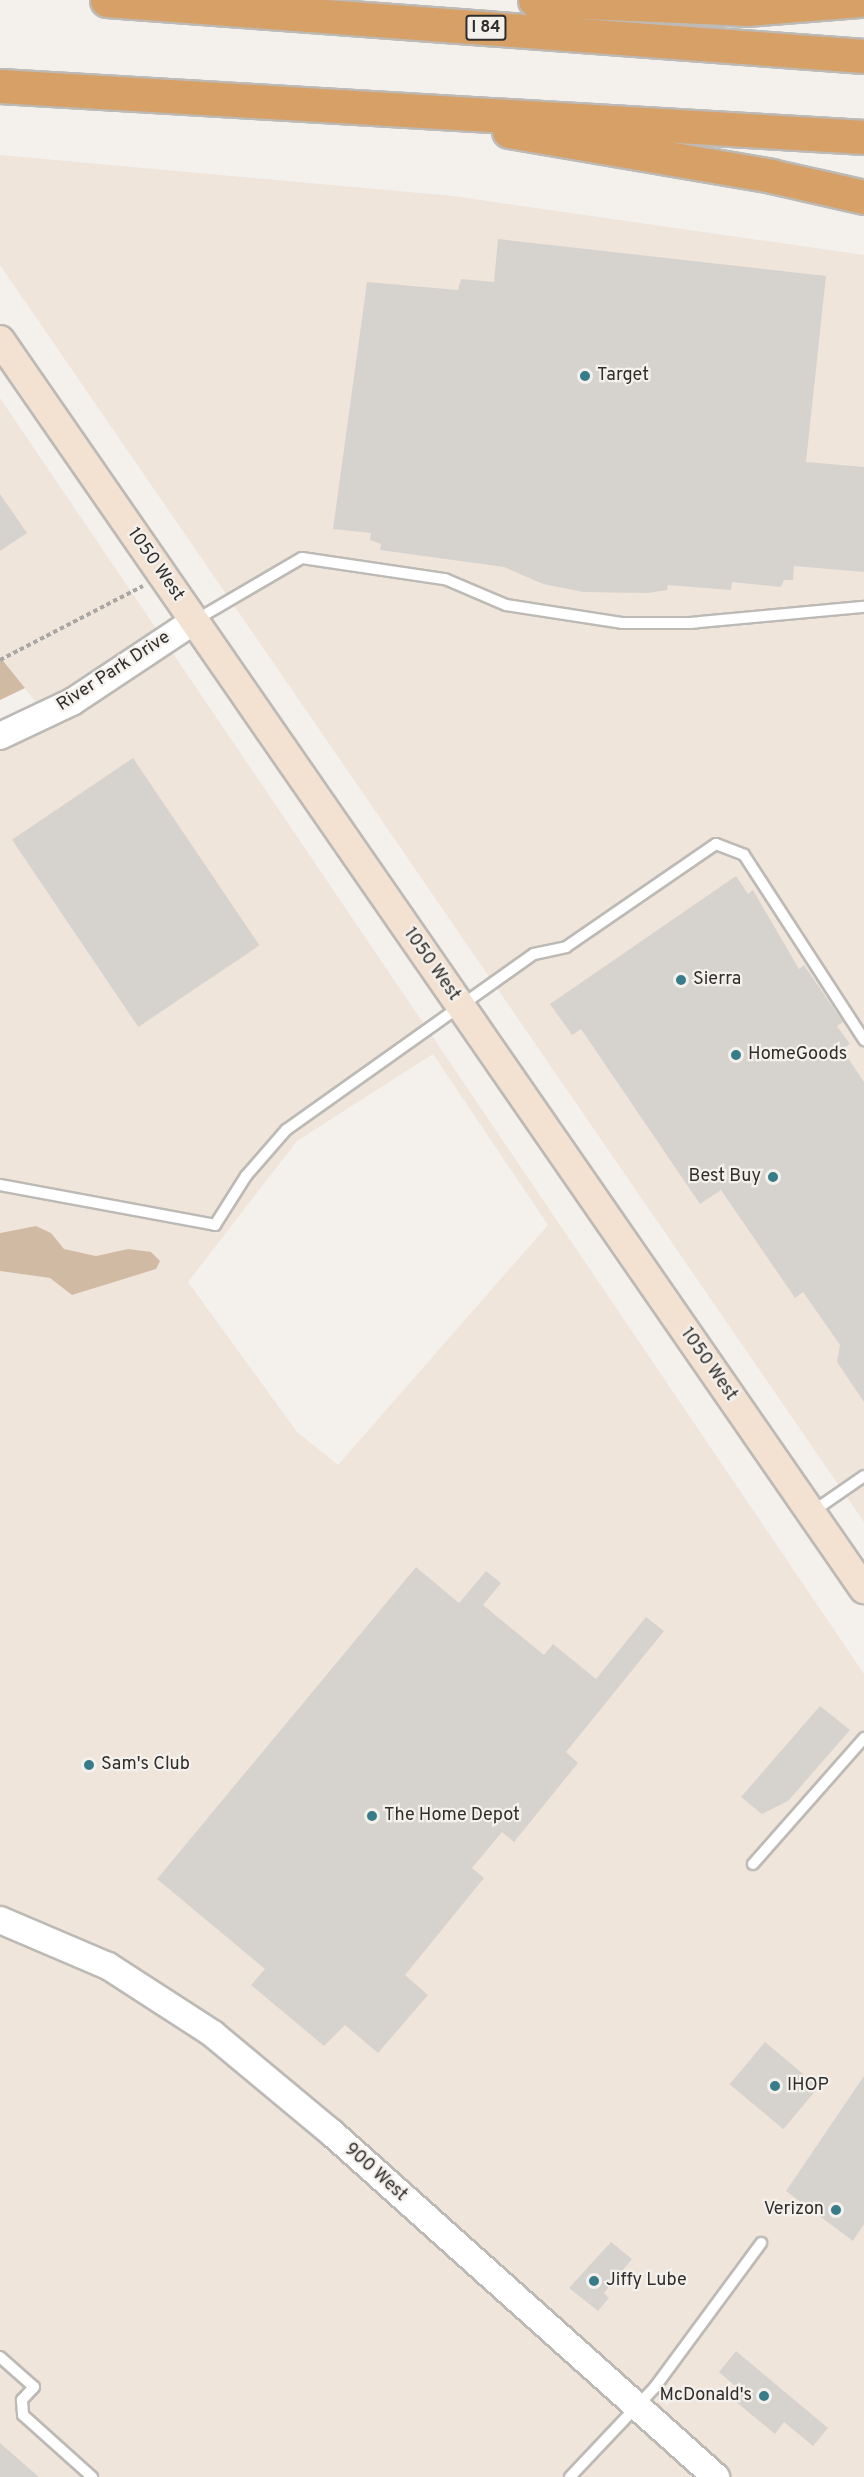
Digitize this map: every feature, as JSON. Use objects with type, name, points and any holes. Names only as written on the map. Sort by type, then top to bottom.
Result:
[{"type":"highway","name":"I 84","points":[[107,0],[864,56]]},
{"type":"highway","points":[[535,0],[746,9],[859,0]]},
{"type":"highway","points":[[0,86],[432,109],[864,137]]},
{"type":"highway","points":[[432,109],[526,136],[771,176],[864,197]]},
{"type":"main road","name":"1050 West","points":[[0,340],[864,1589]]},
{"type":"street","name":"River Park Drive","points":[[0,736],[72,702],[194,621]]},
{"type":"street","name":"900 West","points":[[0,1920],[108,1966],[213,2034],[716,2477]]},
{"type":"lane","points":[[194,621],[302,558],[446,579],[506,604],[622,623],[690,623],[864,607]]},
{"type":"lane","points":[[0,1185],[215,1225],[246,1176],[286,1130],[534,954],[566,947],[716,844],[744,855],[864,1040]]},
{"type":"lane","points":[[811,1513],[864,1476]]},
{"type":"lane","points":[[753,1864],[864,1738]]},
{"type":"lane","points":[[570,2477],[636,2406],[726,2295],[761,2243]]},
{"type":"lane","points":[[0,2357],[34,2387],[22,2400],[23,2415],[92,2477]]},
{"type":"path","points":[[0,660],[125,595]]},
{"type":"shaded area","points":[[0,155],[453,196],[864,255],[864,1522],[0,265]]},
{"type":"shaded area","points":[[0,398],[864,1674],[864,2477],[0,2477],[0,1271],[50,1278],[73,1295],[102,1285],[128,1249],[96,1256],[63,1249],[51,1233],[36,1226],[0,1233],[0,744],[48,718],[0,656]],"holes":[[[433,1054],[548,1225],[338,1465],[297,1432],[188,1282],[297,1141]]]},
{"type":"shaded area","points":[[0,657],[25,688],[0,700]]},
{"type":"shaded area","points":[[36,1226],[51,1233],[64,1249],[96,1256],[128,1249],[151,1252],[160,1261],[156,1269],[72,1295],[50,1278],[0,1271],[0,1233]]},
{"type":"building","name":"Target","points":[[498,239],[826,276],[806,462],[864,467],[864,572],[794,566],[793,580],[784,580],[781,587],[732,582],[731,590],[668,585],[667,590],[648,593],[583,592],[543,584],[504,567],[380,550],[381,544],[370,540],[371,533],[333,529],[367,282],[458,290],[461,279],[494,282]]},
{"type":"building","points":[[0,494],[27,533],[0,551]]},
{"type":"building","points":[[133,758],[259,945],[138,1027],[12,840]]},
{"type":"building","points":[[736,876],[748,894],[753,890],[799,969],[804,965],[843,1022],[837,1026],[850,1044],[842,1049],[864,1082],[864,1402],[837,1362],[840,1345],[803,1292],[795,1298],[721,1190],[700,1204],[581,1029],[572,1035],[550,1004]]},
{"type":"building","name":"The Home Depot","points":[[416,1567],[459,1603],[486,1571],[501,1583],[483,1605],[544,1655],[553,1644],[596,1679],[646,1617],[664,1631],[566,1752],[578,1763],[514,1842],[502,1832],[472,1868],[484,1878],[405,1975],[428,1995],[378,2053],[345,2025],[324,2046],[251,1985],[265,1969],[157,1879]]},
{"type":"building","points":[[820,1706],[850,1730],[788,1801],[762,1814],[741,1797]]},
{"type":"building","name":"IHOP","points":[[765,2042],[819,2087],[783,2129],[730,2084]]},
{"type":"building","points":[[864,2076],[864,2224],[853,2241],[786,2191]]},
{"type":"building","name":"Jiffy Lube","points":[[611,2242],[632,2259],[604,2293],[609,2298],[598,2311],[569,2288]]},
{"type":"building","name":"McDonald's","points":[[736,2351],[828,2428],[813,2446],[784,2422],[775,2434],[735,2401],[742,2392],[719,2372]]},
{"type":"building","points":[[0,2443],[39,2477],[0,2477]]},
{"type":"place","name":"Target","points":[[585,376]]},
{"type":"place","name":"Sierra","points":[[681,980]]},
{"type":"place","name":"HomeGoods","points":[[736,1055]]},
{"type":"place","name":"Best Buy","points":[[773,1177]]},
{"type":"place","name":"Sam's Club","points":[[89,1765]]},
{"type":"place","name":"The Home Depot","points":[[372,1816]]},
{"type":"place","name":"IHOP","points":[[775,2086]]},
{"type":"place","name":"Verizon","points":[[836,2210]]},
{"type":"place","name":"Jiffy Lube","points":[[594,2281]]},
{"type":"place","name":"McDonald's","points":[[764,2396]]}]
